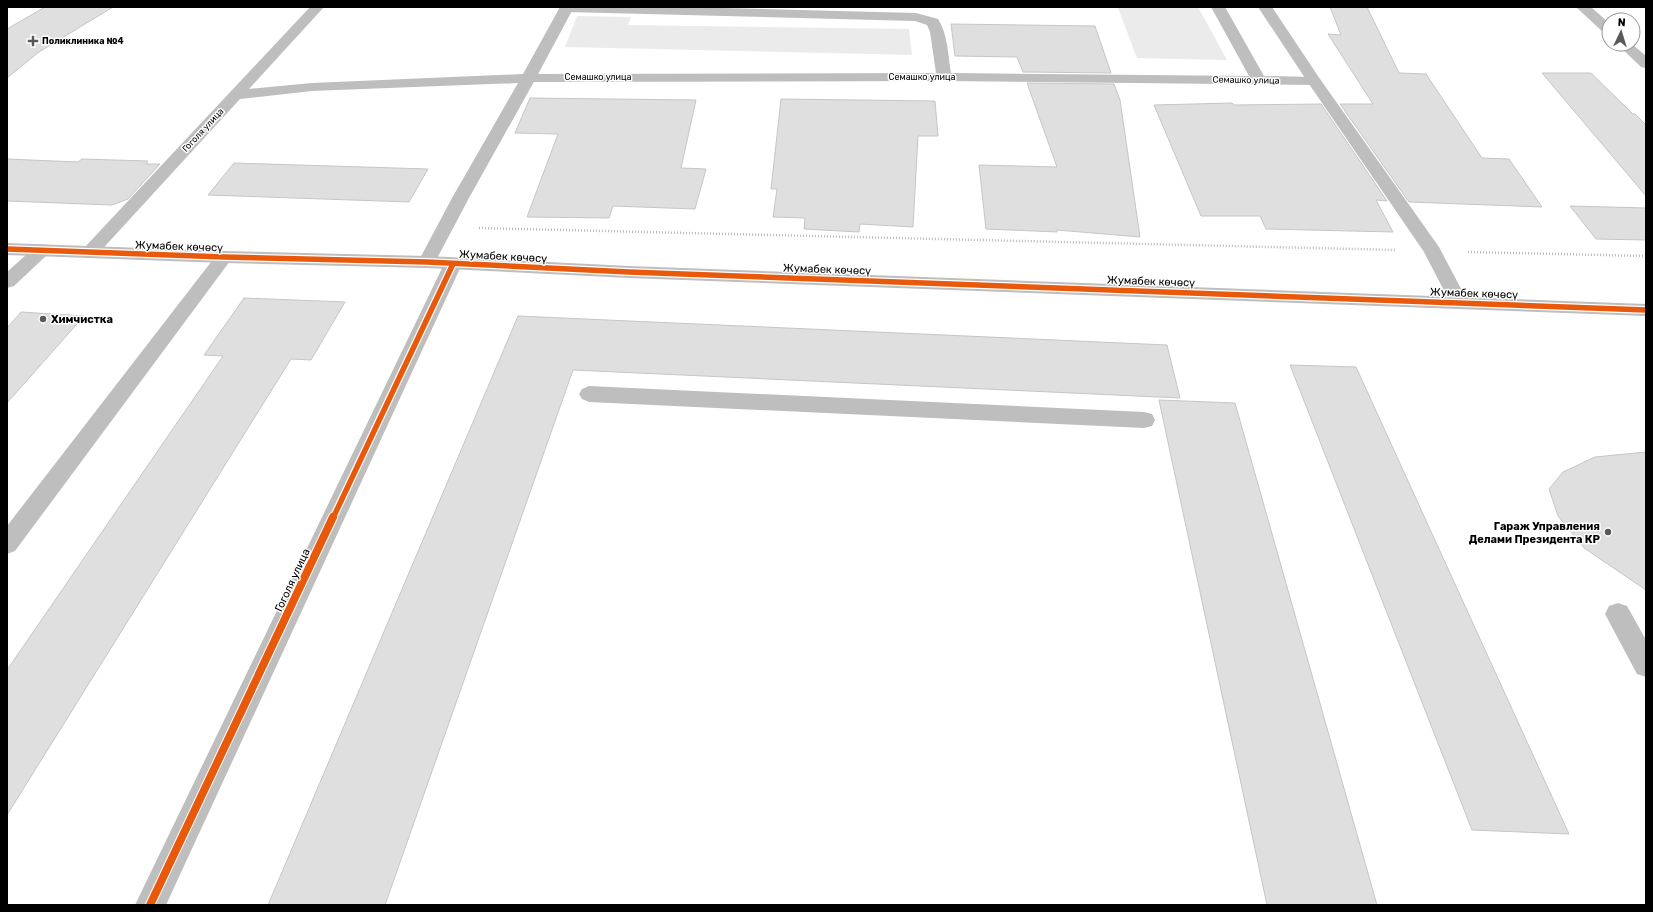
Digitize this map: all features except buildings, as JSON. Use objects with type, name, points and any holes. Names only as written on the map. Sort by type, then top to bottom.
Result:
[{"type":"street","name":"Гоголя улица","points":[[90,252],[317,7]]},
{"type":"street","points":[[427,262],[567,7],[664,8],[916,17],[933,22],[944,77]]},
{"type":"street","points":[[1218,7],[1259,81]]},
{"type":"street","points":[[1265,7],[1314,81],[1434,251],[1458,302]]},
{"type":"street","points":[[1583,7],[1601,23]]},
{"type":"street","points":[[1633,52],[1646,64]]},
{"type":"street","name":"Семашко улица","points":[[236,95],[312,87],[529,78],[944,77],[1314,81]]},
{"type":"street","name":"Жумабек көчөсү","points":[[7,249],[224,257],[427,262],[629,272],[1646,310]]},
{"type":"street","points":[[7,282],[42,250]]},
{"type":"street","points":[[7,544],[224,257]]},
{"type":"street","name":"Гоголя улица","points":[[150,905],[453,264]]},
{"type":"street","points":[[589,394],[1144,420]]},
{"type":"street","points":[[1618,614],[1646,664]]},
{"type":"path","points":[[477,228],[1397,250]]},
{"type":"path","points":[[1464,252],[1646,256]]},
{"type":"shaded area","points":[[1097,7],[1198,7],[1227,60],[1137,58],[1118,8]]},
{"type":"shaded area","points":[[577,16],[631,17],[628,25],[909,29],[912,55],[565,47]]},
{"type":"cycle path","points":[[7,249],[224,257],[427,262],[629,272],[1646,310]]},
{"type":"cycle path","points":[[150,905],[453,264]]},
{"type":"place","name":"Поликлиника №4","points":[[33,41]]},
{"type":"place","name":"Химчистка","points":[[43,319]]},
{"type":"place","name":"Гараж Управления Делами Президента КР","points":[[1608,532]]}]
